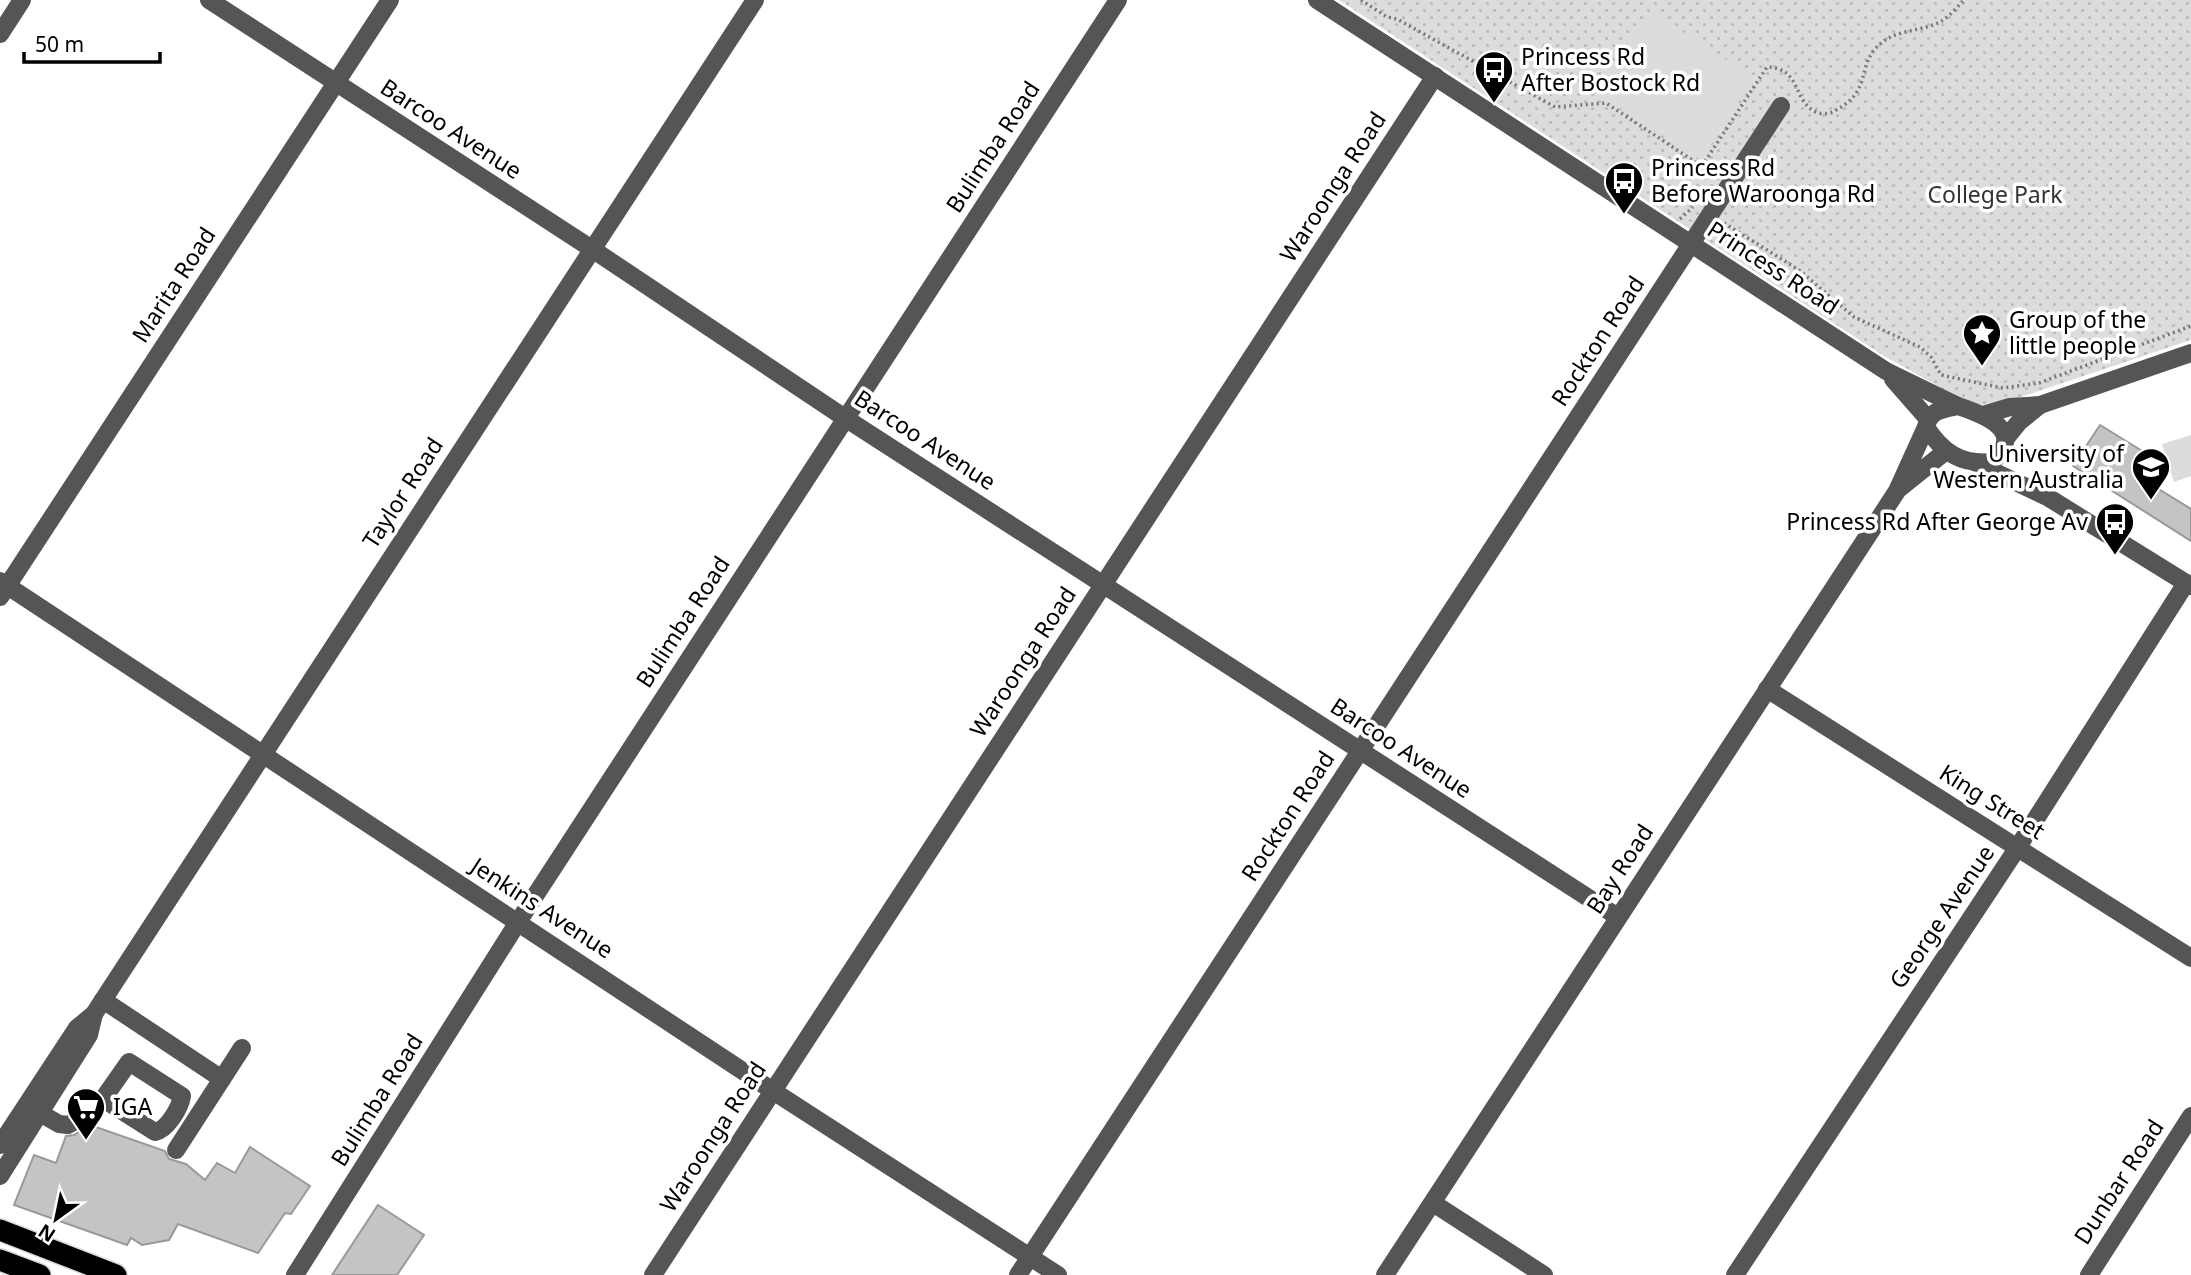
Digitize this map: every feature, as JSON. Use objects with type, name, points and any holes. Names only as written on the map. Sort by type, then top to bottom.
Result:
[{"type":"highway","points":[[0,1230],[116,1275]]},
{"type":"highway","points":[[0,1260],[29,1273]]},
{"type":"street","points":[[0,34],[22,0]]},
{"type":"street","name":"Barcoo Avenue","points":[[209,0],[592,249],[845,418],[1618,917]]},
{"type":"street","name":"Marita Road","points":[[2,588],[390,0]]},
{"type":"street","name":"Taylor Road","points":[[0,1176],[89,1035],[99,1007],[755,0]]},
{"type":"street","name":"Bulimba Road","points":[[295,1275],[518,922],[1118,0]]},
{"type":"street","name":"Princess Road","points":[[1317,0],[1886,372],[1958,406]]},
{"type":"street","name":"Waroonga Road","points":[[653,1275],[1435,76]]},
{"type":"street","name":"Rockton Road","points":[[1018,1275],[1781,106]]},
{"type":"street","points":[[1983,415],[2010,407],[2040,405],[2191,353]]},
{"type":"street","name":"Princess Road","points":[[1886,372],[1927,423]]},
{"type":"street","points":[[1976,464],[1992,462],[2000,455],[2006,438],[2019,422],[2040,405]]},
{"type":"street","points":[[2006,438],[1999,425],[1983,415],[1958,406],[1938,410],[1927,423],[1936,441],[1947,451],[2049,498],[2189,585]]},
{"type":"street","name":"Bay Road","points":[[1385,1275],[1897,491],[1927,423]]},
{"type":"street","name":"Bay Road","points":[[1897,491],[1947,451]]},
{"type":"street","points":[[2000,455],[2049,498]]},
{"type":"street","name":"George Avenue","points":[[1734,1275],[2189,585]]},
{"type":"street","name":"Jenkins Avenue","points":[[2,588],[262,754],[773,1091],[1058,1275]]},
{"type":"street","name":"King Street","points":[[1767,689],[2191,958]]},
{"type":"street","points":[[99,1007],[222,1079]]},
{"type":"street","name":"Taylor Road","points":[[0,1145],[77,1028],[99,1007]]},
{"type":"street","points":[[176,1150],[242,1048]]},
{"type":"street","points":[[40,1112],[59,1124],[68,1125],[93,1110],[103,1099]]},
{"type":"street","name":"Dunbar Road","points":[[2089,1275],[2191,1116]]},
{"type":"street","points":[[1433,1203],[1544,1275]]},
{"type":"street","points":[[29,1273],[38,1245]]},
{"type":"path","points":[[1361,0],[1548,105],[1555,107],[1606,103],[1718,177],[1711,186]]},
{"type":"path","points":[[1702,166],[1767,67],[1785,72],[1795,81],[1806,105],[1816,112],[1829,114],[1849,103],[1860,89],[1867,64],[1877,46],[1894,35],[1919,30],[1942,21],[1964,0]]},
{"type":"path","points":[[1429,48],[1433,41]]},
{"type":"path","points":[[1677,221],[1697,204],[1799,270],[1854,317],[1920,347],[1931,357],[1941,375],[1983,386],[2003,388],[2039,383],[2191,326]]},
{"type":"green space","name":"College Park","points":[[1339,0],[2191,0],[2191,340],[2015,399],[1980,405],[1965,401],[1884,356]]},
{"type":"green space","points":[[1650,11],[1754,78],[1701,160],[1597,93]]},
{"type":"green space","points":[[2191,435],[2191,476],[2174,482],[2162,444]]},
{"type":"building","points":[[2100,425],[2152,457],[2139,477],[2191,509],[2191,541],[2073,466]]},
{"type":"building","points":[[90,1125],[165,1151],[169,1159],[186,1164],[205,1180],[217,1163],[235,1173],[250,1147],[310,1186],[291,1214],[285,1213],[258,1253],[178,1224],[169,1240],[142,1245],[131,1238],[127,1245],[14,1205],[34,1155],[56,1163],[66,1136],[74,1135]]},
{"type":"building","points":[[378,1205],[424,1235],[397,1275],[332,1275]]},
{"type":"place","name":"Princess Rd After Bostock Rd","points":[[1494,104]]},
{"type":"place","name":"Princess Rd Before Waroonga Rd","points":[[1624,215]]},
{"type":"place","name":"Group of the little people","points":[[1982,367]]},
{"type":"place","name":"University of Western Australia","points":[[2151,501]]},
{"type":"place","name":"Princess Rd After George Av","points":[[2115,556]]},
{"type":"place","name":"IGA","points":[[86,1141]]}]
